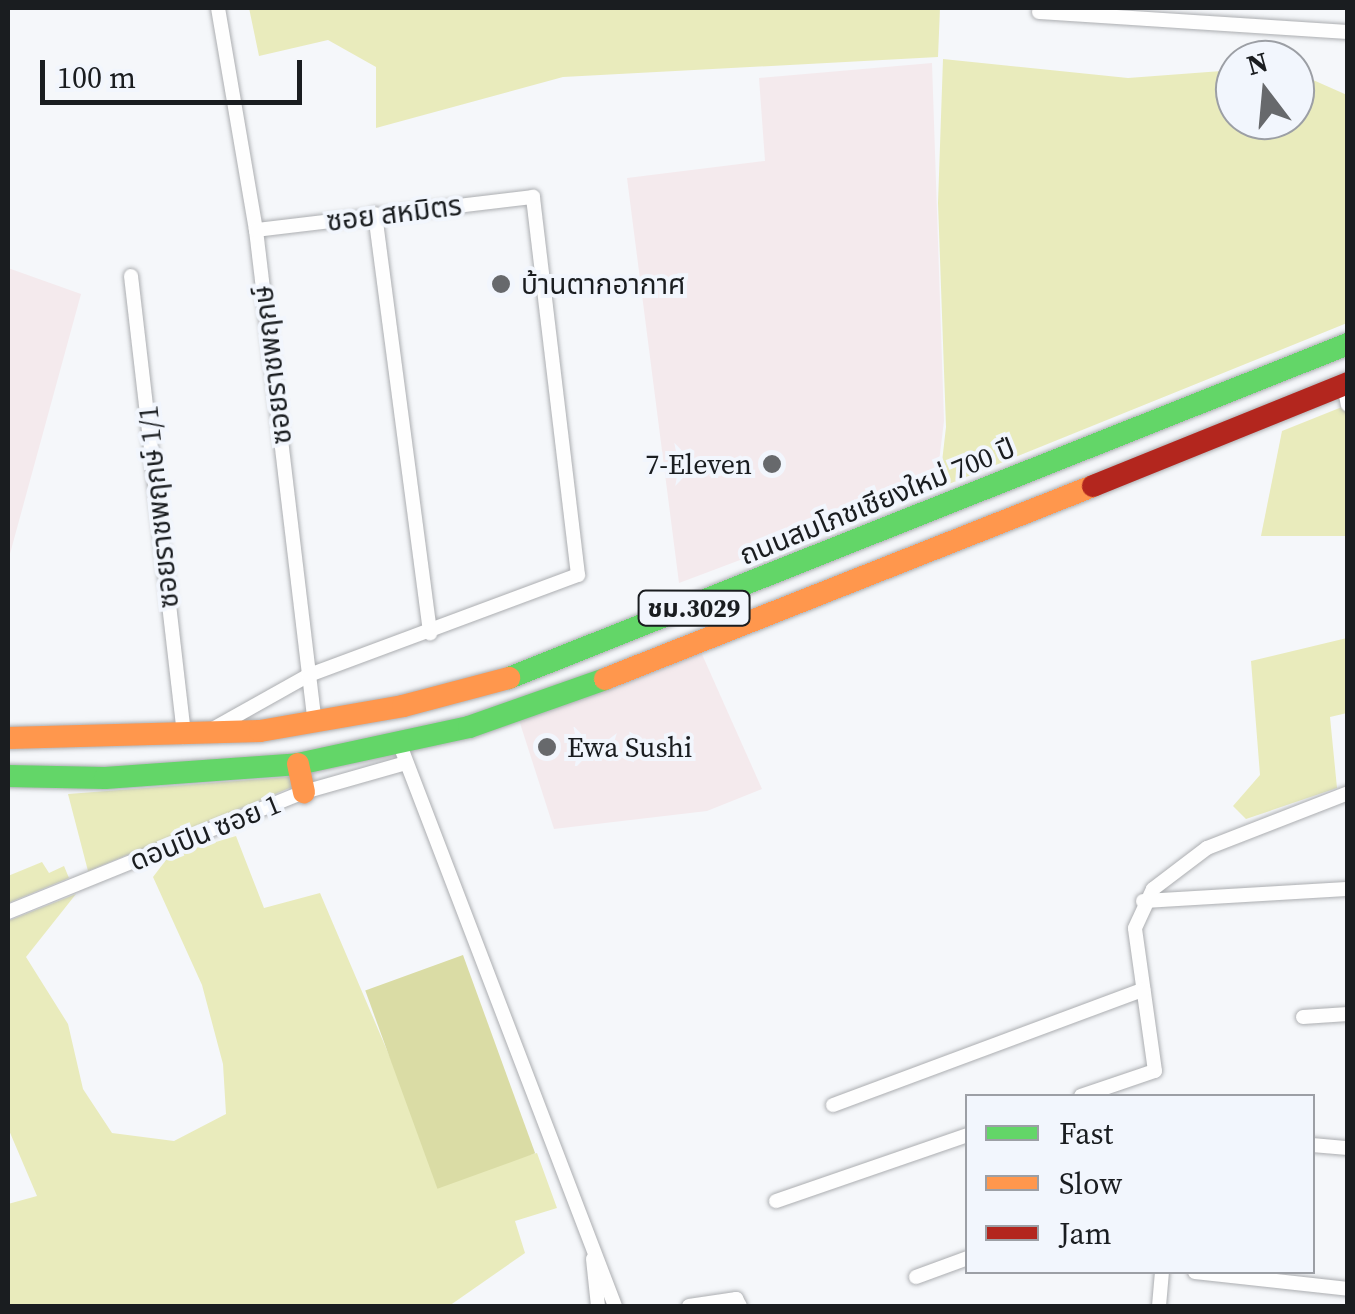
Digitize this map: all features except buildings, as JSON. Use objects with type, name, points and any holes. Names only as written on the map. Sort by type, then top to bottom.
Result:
[{"type":"main road","name":"ถนนสมโภชเชียงใหม่ 700 ปี","points":[[8,738],[192,737],[315,724],[509,678],[602,646],[1348,344]]},
{"type":"main road","name":"ชม.3029","points":[[8,776],[104,778],[403,754],[623,674],[1346,391]]},
{"type":"main road","points":[[298,764],[304,792]]},
{"type":"street","name":"ซอยราชพฤกษ์","points":[[218,8],[256,230],[315,724]]},
{"type":"street","points":[[1039,12],[1143,11],[1348,32]]},
{"type":"street","name":"ซอย สหมิตร","points":[[256,230],[533,197],[578,575],[430,633]]},
{"type":"street","points":[[192,737],[310,675],[430,633],[376,214]]},
{"type":"street","name":"ซอยราชพฤกษ์ 1/1","points":[[132,276],[192,737]]},
{"type":"street","points":[[403,754],[614,1306]]},
{"type":"street","name":"ดอนปิน ซอย 1","points":[[8,912],[403,754]]},
{"type":"street","points":[[1116,1091],[1155,1071],[1135,928],[1143,901],[1207,848],[1348,793]]},
{"type":"street","points":[[1143,901],[1348,889]]},
{"type":"street","points":[[834,1105],[1144,990]]},
{"type":"street","points":[[1303,1017],[1348,1014]]},
{"type":"street","points":[[776,1201],[965,1136]]},
{"type":"street","points":[[1315,1145],[1348,1148]]},
{"type":"street","points":[[593,1258],[598,1306]]},
{"type":"street","points":[[916,1276],[965,1259]]},
{"type":"street","points":[[1159,1306],[1162,1274]]},
{"type":"street","points":[[1213,1274],[1348,1289]]},
{"type":"street","points":[[689,1306],[736,1299],[740,1306]]},
{"type":"shaded area","points":[[932,63],[944,421],[936,486],[679,583],[627,178],[765,161],[759,78]]},
{"type":"shaded area","points":[[8,268],[81,294],[8,561]]},
{"type":"shaded area","points":[[701,652],[762,789],[707,811],[554,829],[519,720]]},
{"type":"green space","points":[[249,8],[940,8],[938,57],[563,77],[376,128],[376,67],[328,40],[259,56]]},
{"type":"green space","points":[[943,59],[1128,78],[1215,71],[1215,140],[1315,140],[1315,81],[1347,95],[1347,323],[939,488],[946,427],[938,203]]},
{"type":"green space","points":[[1347,405],[1347,536],[1261,536],[1282,431]]},
{"type":"green space","points":[[1347,638],[1347,713],[1330,717],[1337,788],[1246,819],[1233,806],[1260,775],[1251,661]]},
{"type":"green space","points":[[289,777],[292,787],[88,871],[68,794]]},
{"type":"green space","points":[[236,836],[264,908],[320,893],[441,1177],[537,1153],[557,1208],[515,1221],[525,1253],[449,1306],[8,1306],[8,1204],[37,1196],[8,1128],[8,921],[76,894],[26,957],[68,1024],[83,1089],[112,1133],[174,1141],[226,1114],[223,1064],[202,985],[153,877],[169,856]]},
{"type":"green space","points":[[42,862],[49,873],[64,866],[69,878],[8,903],[8,876]]},
{"type":"green space","points":[[463,955],[535,1153],[437,1189],[365,991]]},
{"type":"traffic: fast","points":[[509,678],[1348,344]]},
{"type":"traffic: fast","points":[[8,776],[105,778],[298,764],[469,727],[605,679]]},
{"type":"traffic: slow","points":[[605,679],[1093,486]]},
{"type":"traffic: slow","points":[[8,738],[260,731],[403,706],[509,678]]},
{"type":"traffic: slow","points":[[298,764],[304,792]]},
{"type":"traffic: jam","points":[[1093,486],[1348,383]]},
{"type":"place","name":"บ้านตากอากาศ","points":[[501,284]]},
{"type":"place","name":"7-Eleven","points":[[772,464]]},
{"type":"place","name":"Ewa Sushi","points":[[547,747]]}]
